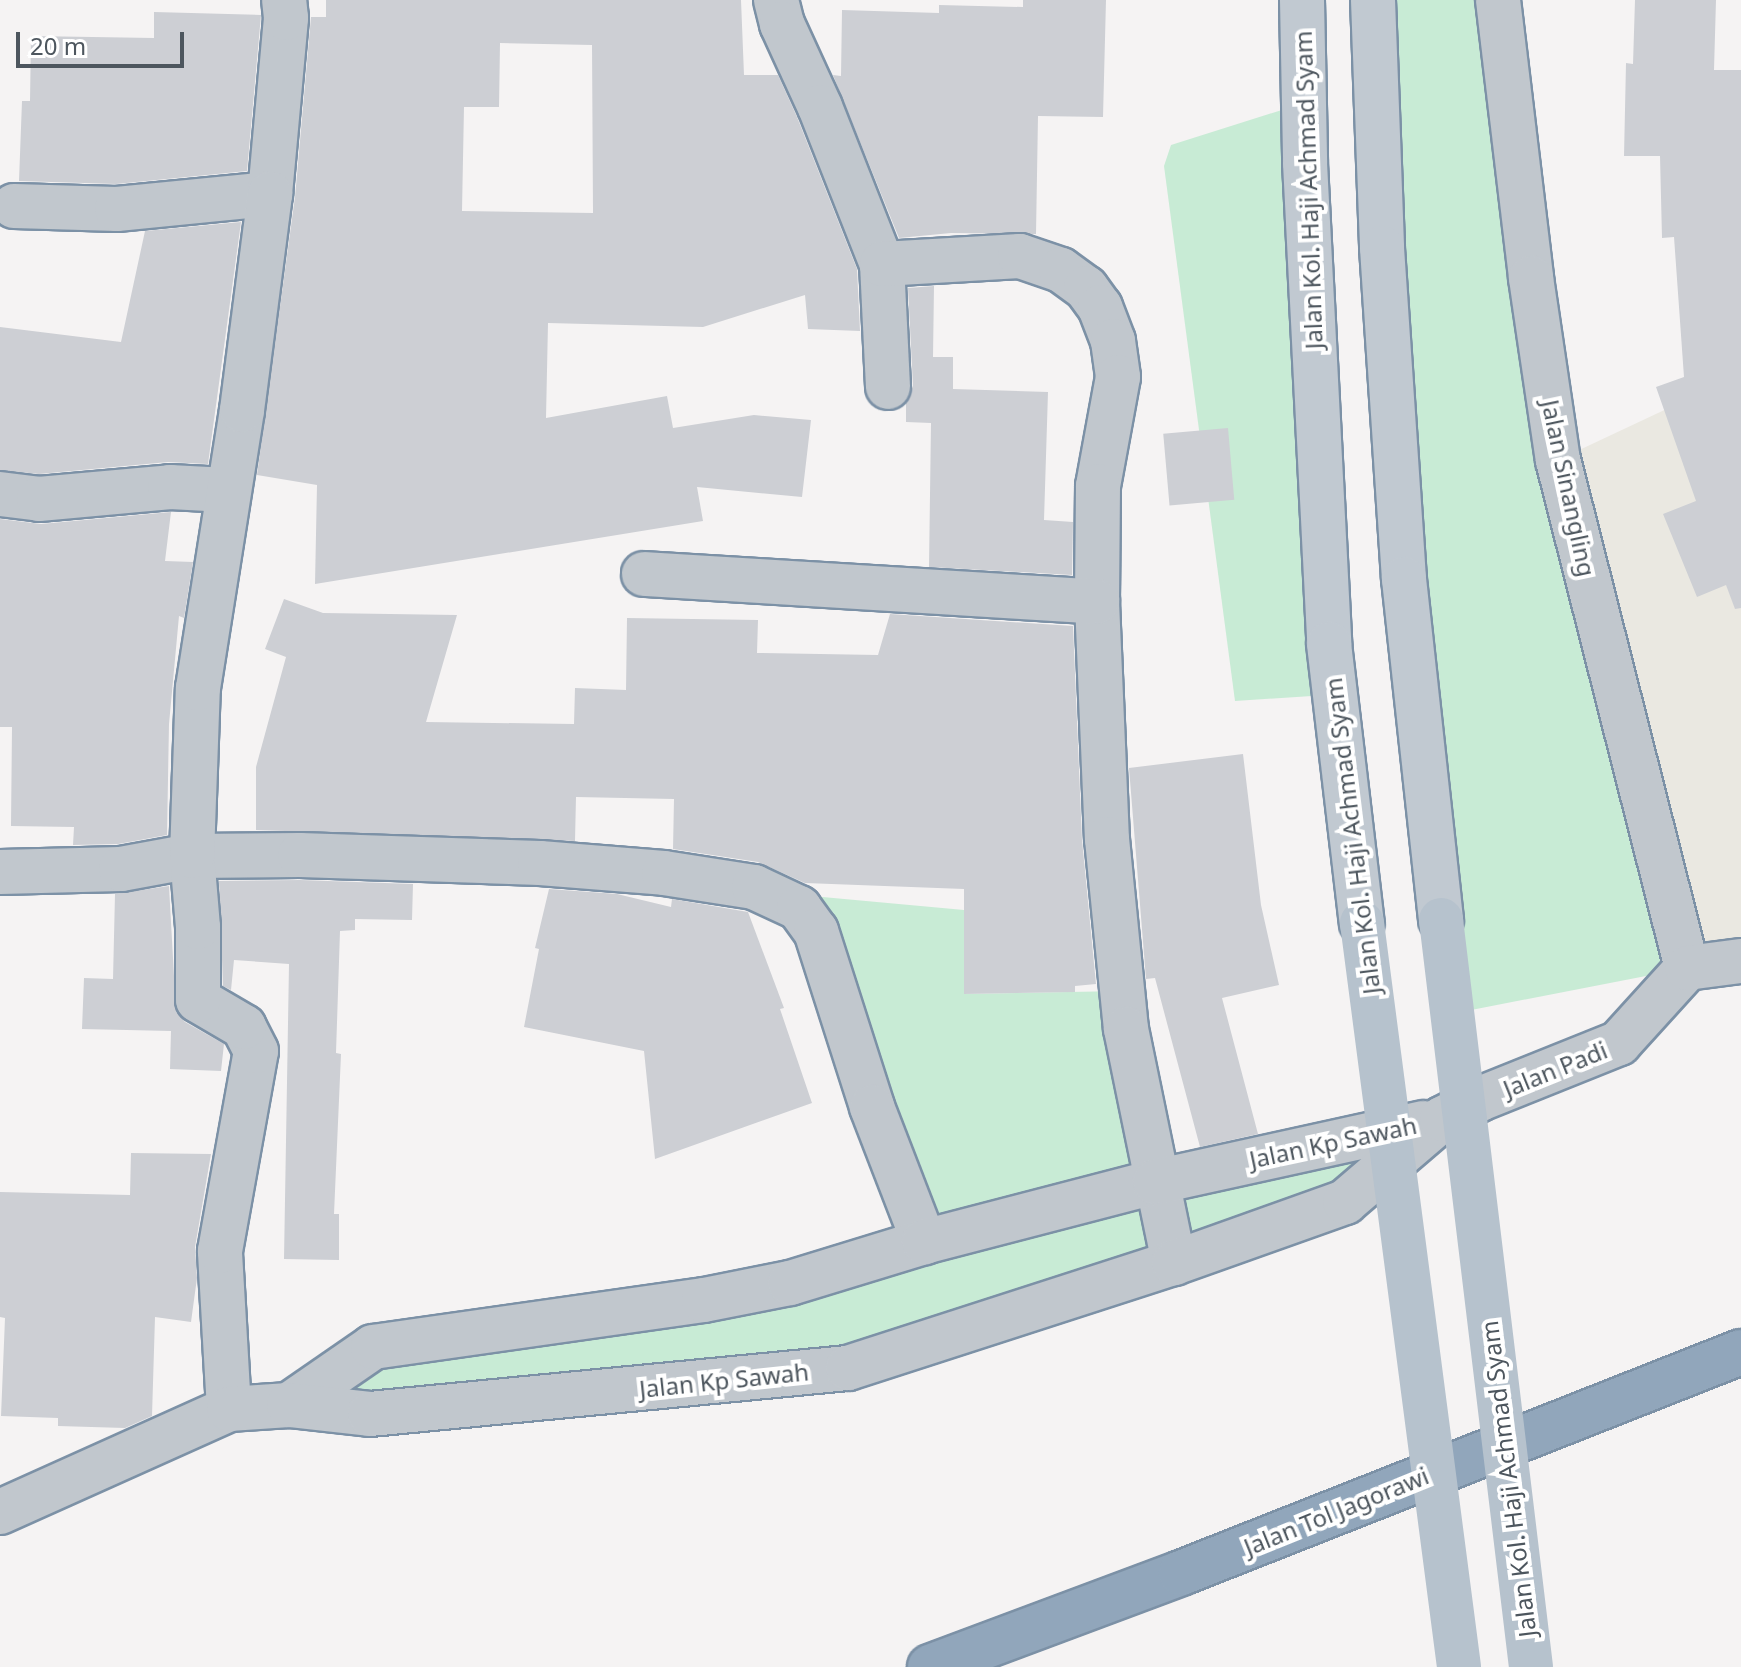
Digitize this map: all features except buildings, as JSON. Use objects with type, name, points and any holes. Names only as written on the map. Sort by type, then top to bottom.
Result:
[{"type":"highway","name":"Jalan Tol Jagorawi","points":[[930,1667],[1181,1573],[1741,1352]]},
{"type":"main road","name":"Jalan Kol. Haji Achmad Syam","points":[[1302,0],[1305,163],[1329,644],[1362,923],[1459,1667]]},
{"type":"main road","name":"Jalan Kol. Haji Achmad Syam","points":[[1373,0],[1382,248],[1404,579],[1441,920],[1531,1667]]},
{"type":"street","points":[[229,1409],[220,1251],[256,1051],[244,1027],[198,1000],[198,927],[192,856],[198,688],[242,410],[270,194],[286,18],[284,0]]},
{"type":"street","points":[[776,0],[782,24],[820,107],[882,264],[888,387]]},
{"type":"street","name":"Jalan Sinangling","points":[[1498,0],[1531,278],[1558,460],[1687,968]]},
{"type":"street","points":[[14,206],[117,209],[270,194]]},
{"type":"street","points":[[882,264],[1020,256],[1061,270],[1086,288],[1100,307],[1113,341],[1118,377],[1098,486],[1097,602],[1107,839],[1126,1029],[1174,1263]]},
{"type":"street","points":[[0,494],[39,499],[170,487],[227,490]]},
{"type":"street","points":[[644,574],[1097,602]]},
{"type":"street","points":[[0,872],[121,869],[192,856],[422,858],[664,873],[754,887],[799,908],[816,931],[872,1107],[924,1242]]},
{"type":"street","points":[[1687,968],[1741,961]]},
{"type":"street","name":"Jalan Padi","points":[[1461,1109],[1619,1043],[1687,968]]},
{"type":"street","name":"Jalan Kp Sawah","points":[[289,1405],[373,1347],[704,1300],[790,1283],[924,1242],[1155,1182],[1461,1109]]},
{"type":"street","name":"Jalan Kp Sawah","points":[[0,1512],[229,1409],[289,1405],[370,1414],[848,1368],[1174,1263],[1345,1202],[1461,1109]]},
{"type":"shaded area","points":[[1741,374],[1741,961],[1687,968],[1558,460]]},
{"type":"green space","points":[[1376,0],[1498,0],[1531,278],[1687,968],[1456,1013]]},
{"type":"green space","points":[[1304,103],[1327,695],[1235,701],[1164,166],[1171,145]]},
{"type":"green space","points":[[768,892],[964,910],[964,994],[1122,991],[1155,1182],[1442,1119],[1345,1202],[848,1368],[289,1405],[373,1347],[924,1242],[820,932]]}]
